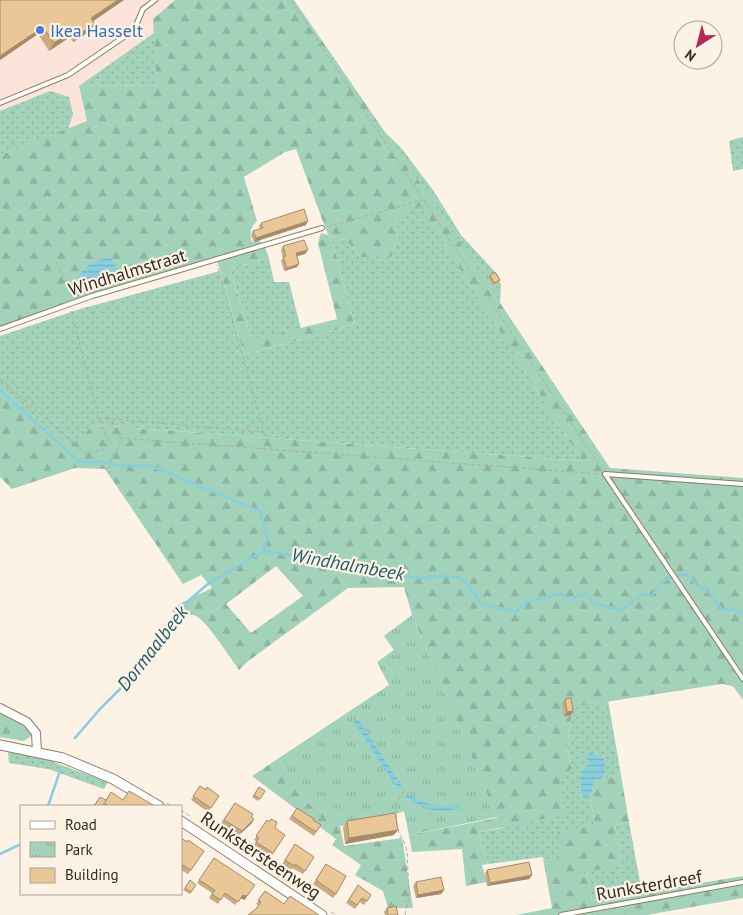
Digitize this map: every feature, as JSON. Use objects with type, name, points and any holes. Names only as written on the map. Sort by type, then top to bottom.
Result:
[{"type":"street","points":[[0,708],[27,722],[36,733],[37,752]]},
{"type":"street","points":[[0,745],[63,758],[113,779],[157,805]]},
{"type":"street","name":"Runkstersteenweg","points":[[182,822],[322,915]]},
{"type":"lane","points":[[0,103],[68,74],[93,58],[134,30],[143,9],[155,0]]},
{"type":"lane","name":"Windhalmstraat","points":[[0,329],[69,304],[322,228]]},
{"type":"lane","points":[[605,474],[743,484]]},
{"type":"lane","points":[[605,474],[743,679]]},
{"type":"lane","name":"Runksterdreef","points":[[561,915],[743,882]]},
{"type":"path","points":[[291,0],[605,474]]},
{"type":"path","points":[[322,228],[422,200]]},
{"type":"path","points":[[216,259],[264,432],[271,448]]},
{"type":"path","points":[[56,262],[66,282],[76,291],[76,302]]},
{"type":"path","points":[[0,379],[86,454],[105,449],[109,443],[99,418],[69,304]]},
{"type":"path","points":[[99,418],[264,432]]},
{"type":"path","points":[[107,419],[120,438],[118,448],[111,457],[109,474]]},
{"type":"path","points":[[120,438],[605,474]]},
{"type":"path","points":[[405,915],[408,896],[407,851],[404,839],[398,834],[395,807],[398,797],[407,790]]},
{"type":"shaded area","points":[[0,0],[175,0],[153,19],[158,85],[79,86],[88,121],[0,155]]},
{"type":"green space","points":[[175,0],[294,0],[427,193],[610,468],[743,478],[743,700],[733,686],[722,684],[573,707],[567,746],[572,768],[561,779],[564,815],[478,832],[488,864],[482,865],[487,882],[466,886],[462,849],[412,852],[409,835],[497,818],[412,615],[404,587],[348,588],[247,662],[239,670],[205,623],[194,615],[179,619],[172,611],[181,603],[212,588],[201,575],[183,584],[105,469],[75,468],[12,489],[0,477],[0,387],[69,447],[94,425],[582,461],[420,206],[395,220],[398,239],[391,257],[360,257],[346,240],[328,236],[333,244],[354,323],[340,329],[244,355],[217,260],[265,247],[269,258],[230,269],[252,340],[337,319],[318,243],[321,233],[328,235],[296,149],[285,152],[244,177],[257,221],[250,233],[251,239],[252,242],[260,240],[261,243],[72,302],[0,327],[0,155],[87,121],[79,86],[157,85],[153,19]],"holes":[[[276,566],[303,596],[251,633],[226,604]]]},
{"type":"green space","points":[[154,33],[158,85],[79,86]]},
{"type":"green space","points":[[50,91],[69,97],[73,114],[68,129],[0,155],[0,111]]},
{"type":"green space","points":[[385,132],[402,149],[433,190],[461,235],[497,274],[501,285],[500,303]]},
{"type":"green space","points":[[743,137],[743,169],[733,171],[729,141]]},
{"type":"green space","points":[[420,205],[582,461],[94,425],[69,448],[0,387],[0,336],[80,309],[220,271],[244,355],[340,329],[354,323],[333,244],[328,236],[346,240],[360,257],[398,239],[395,220]]},
{"type":"green space","points":[[269,258],[274,282],[289,282],[301,329],[252,340],[230,269]]},
{"type":"green space","points":[[412,615],[497,817],[409,835],[404,811],[381,820],[340,826],[328,814],[307,803],[279,758],[389,685],[377,662],[394,650],[384,636]]},
{"type":"green space","points":[[608,700],[621,775],[587,782],[595,825],[563,861],[544,864],[543,857],[488,864],[478,832],[502,828],[572,768],[567,746],[573,707]]},
{"type":"green space","points":[[0,714],[28,728],[30,737],[24,741],[0,737]]},
{"type":"green space","points":[[8,752],[42,758],[108,782],[104,789],[48,769],[9,763]]},
{"type":"green space","points":[[279,758],[304,799],[316,808],[336,817],[344,846],[402,838],[413,908],[388,908],[383,891],[355,875],[361,865],[332,845],[336,839],[252,776]]},
{"type":"green space","points":[[621,775],[629,822],[615,825],[623,865],[587,872],[592,901],[743,876],[743,898],[647,915],[516,915],[552,908],[544,864],[563,860],[558,832],[595,825],[587,782]]},
{"type":"green space","points":[[629,822],[642,893],[592,901],[587,872],[622,865],[615,825]]},
{"type":"water","points":[[110,257],[115,264],[118,276],[76,289],[79,276],[87,267],[97,261]]},
{"type":"water","points":[[358,719],[402,786],[398,789],[354,722]]},
{"type":"water","points":[[591,752],[604,759],[605,772],[602,779],[594,780],[590,796],[583,798],[580,778],[584,773],[582,771],[590,763],[586,757]]},
{"type":"water","points":[[408,794],[433,805],[459,804],[461,808],[444,811],[431,810],[404,796]]},
{"type":"building","name":"Ikea Hasselt","points":[[0,0],[118,0],[91,18],[95,24],[78,35],[75,29],[54,43],[43,27],[0,56]]},
{"type":"building","points":[[304,209],[308,221],[256,238],[253,231],[263,228],[261,223]]},
{"type":"building","points":[[304,240],[308,250],[296,253],[299,264],[287,268],[283,257],[286,256],[283,246]]},
{"type":"building","points":[[495,272],[500,280],[494,283],[490,276]]},
{"type":"building","points":[[571,698],[573,711],[567,712],[565,699]]},
{"type":"building","points":[[200,786],[206,790],[207,787],[219,796],[211,808],[193,796]]},
{"type":"building","points":[[259,787],[265,791],[260,799],[254,795]]},
{"type":"building","points":[[129,791],[153,805],[107,805],[104,803],[103,805],[95,805],[100,797],[106,800],[105,802],[111,792],[123,800]]},
{"type":"building","points":[[235,803],[253,814],[251,817],[254,819],[242,831],[224,820]]},
{"type":"building","points":[[297,808],[321,825],[316,832],[292,816]]},
{"type":"building","points":[[395,813],[398,830],[349,838],[347,821]]},
{"type":"building","points":[[271,819],[277,822],[275,828],[285,835],[273,853],[256,842],[259,838],[256,836],[267,820],[269,822]]},
{"type":"building","points":[[182,839],[187,842],[188,840],[204,851],[191,870],[182,865]]},
{"type":"building","points":[[295,844],[314,857],[305,871],[285,860]]},
{"type":"building","points":[[214,858],[255,885],[247,896],[243,895],[238,902],[225,893],[221,900],[212,894],[215,890],[199,880]]},
{"type":"building","points":[[529,862],[532,875],[490,883],[487,870]]},
{"type":"building","points":[[326,864],[346,876],[336,894],[316,880]]},
{"type":"building","points":[[441,877],[444,890],[418,895],[416,882]]},
{"type":"building","points":[[190,880],[196,885],[191,892],[185,888]]},
{"type":"building","points":[[358,885],[371,895],[367,901],[362,898],[357,905],[349,900]]},
{"type":"building","points":[[265,891],[284,904],[290,896],[319,915],[248,915],[261,902],[258,900]]},
{"type":"building","points":[[396,906],[398,915],[388,915],[387,908]]},
{"type":"waterway","name":"Windhalmbeek","points":[[0,390],[80,462],[97,461],[116,465],[151,466],[260,511],[268,538],[263,551],[309,555],[335,566],[351,562],[362,564],[390,575],[422,578],[459,577],[469,586],[482,605],[516,611],[526,602],[560,594],[571,600],[581,594],[588,595],[593,603],[621,610],[643,594],[652,596],[663,582],[672,577],[689,575],[696,584],[712,595],[721,609],[743,613]]},
{"type":"waterway","name":"Dormaalbeek","points":[[75,738],[100,709],[146,663],[159,644],[164,629],[187,602],[209,583],[263,551]]},
{"type":"waterway","name":"Dormaalbeek","points":[[48,805],[61,768]]},
{"type":"waterway","name":"Dormaalbeek","points":[[0,854],[20,844]]},
{"type":"place","name":"Ikea Hasselt","points":[[40,30]]}]
